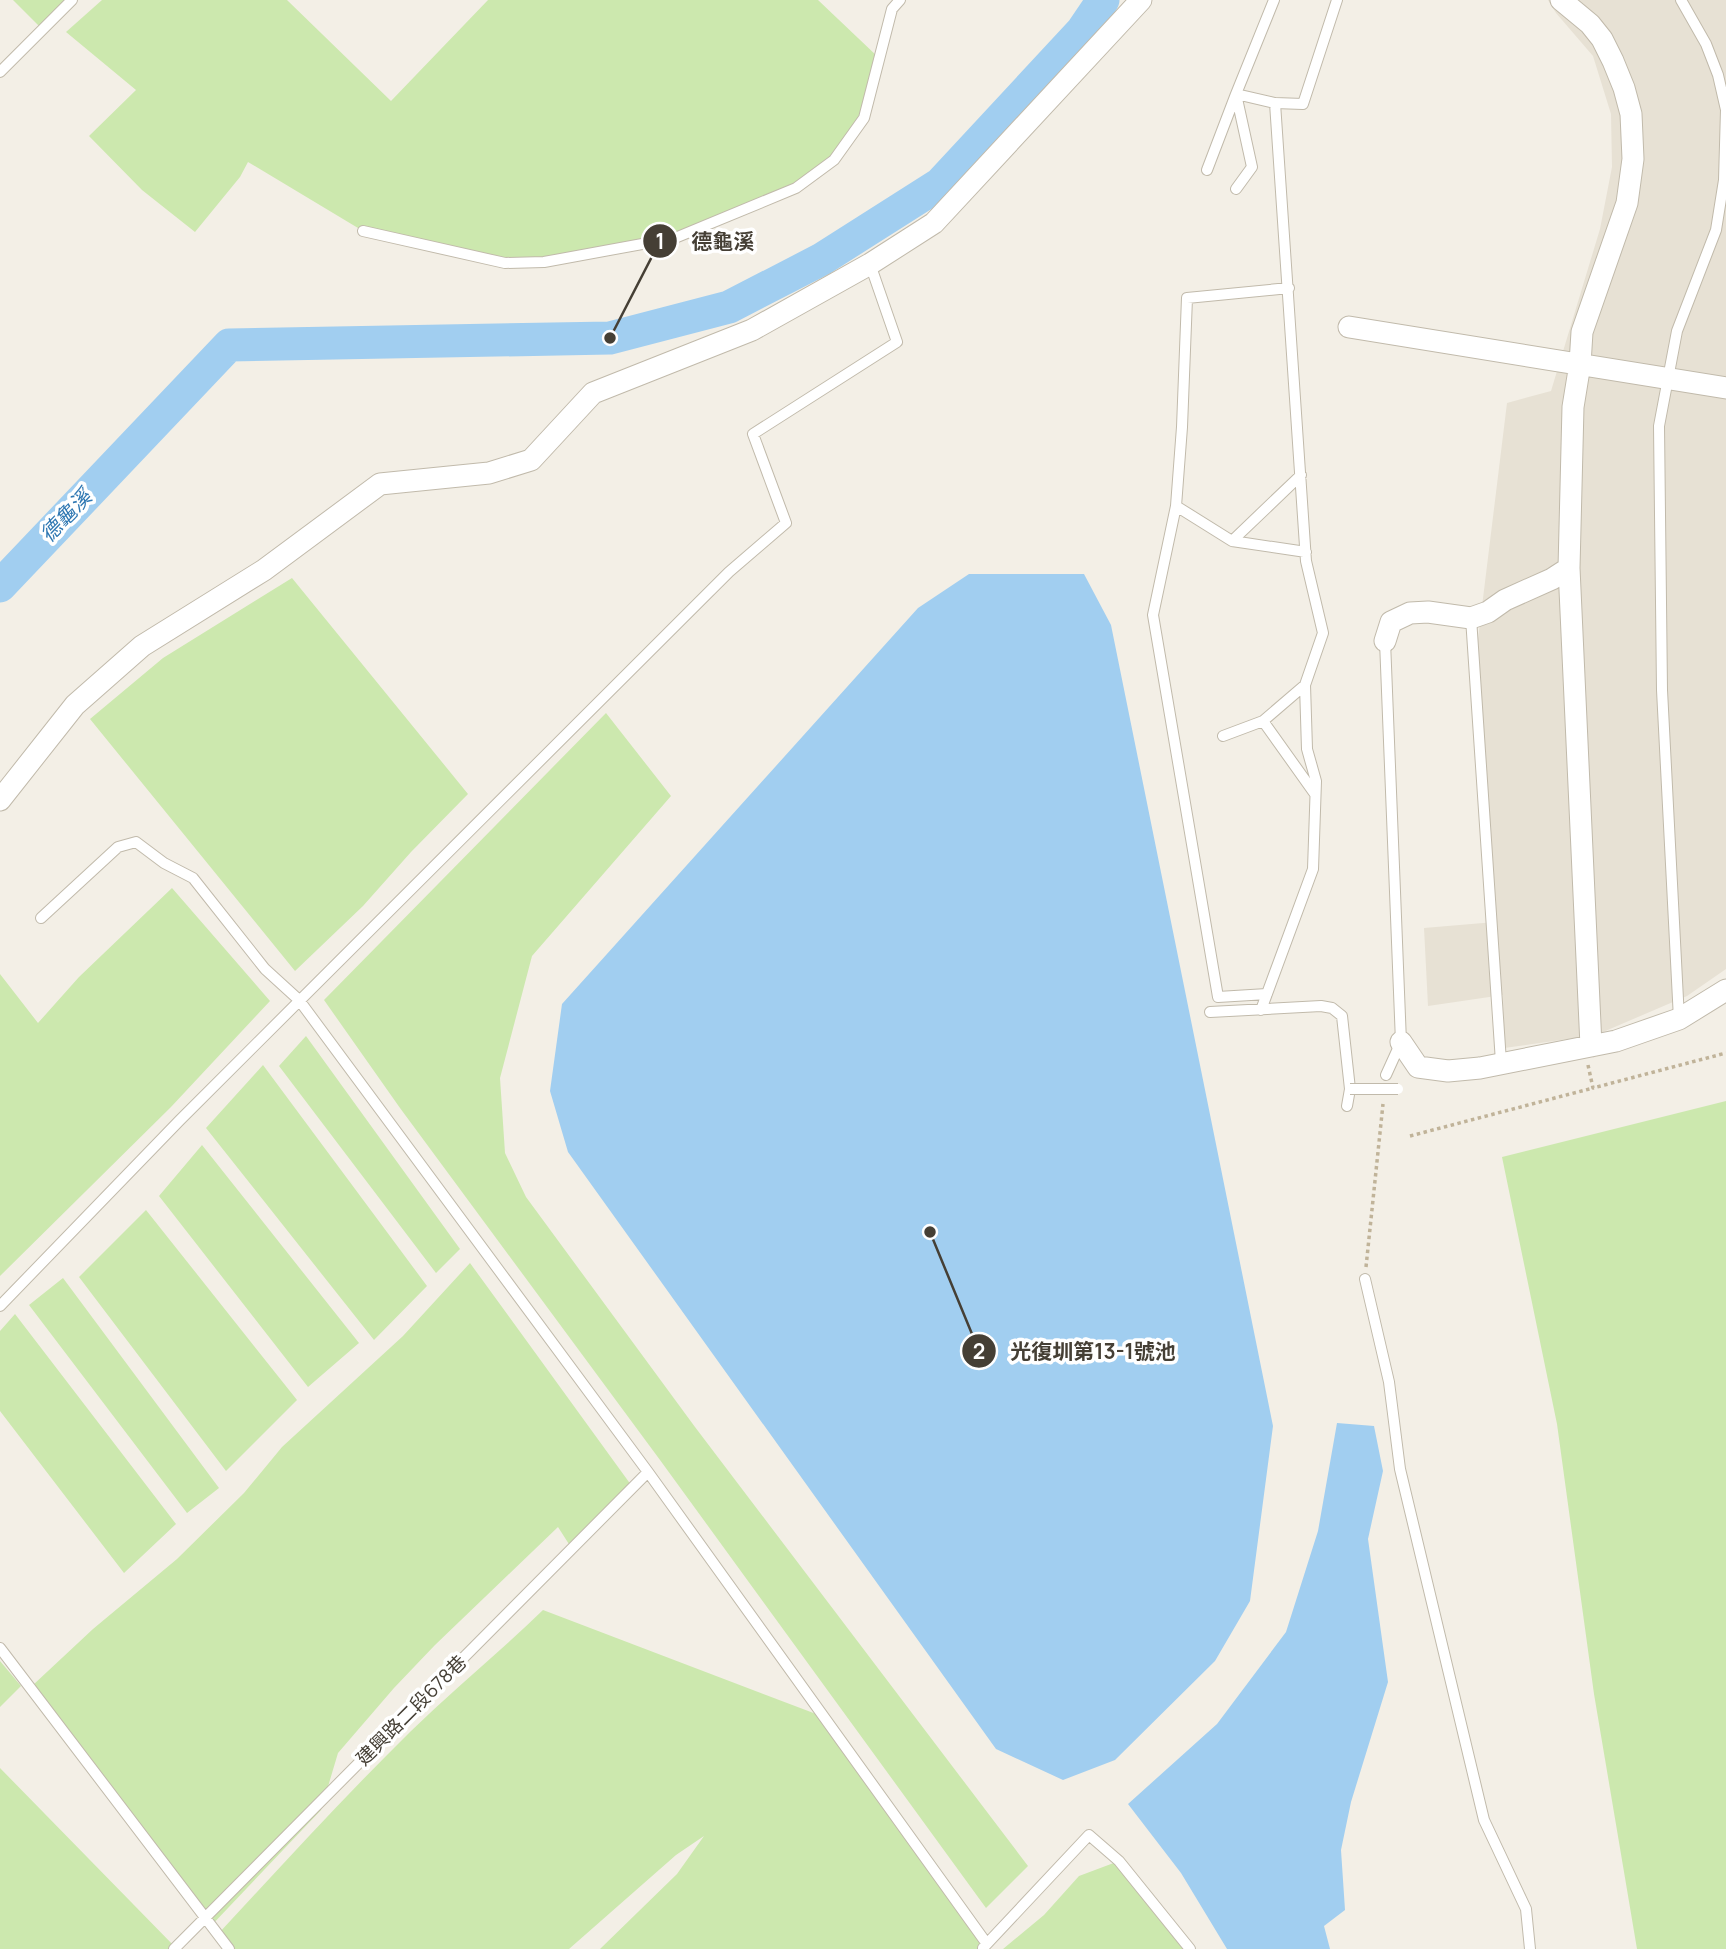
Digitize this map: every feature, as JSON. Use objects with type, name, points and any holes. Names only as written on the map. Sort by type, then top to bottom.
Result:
[{"type":"street","points":[[0,800],[75,705],[142,646],[264,570],[380,484],[489,473],[531,460],[593,393],[752,330],[870,264],[934,223],[1141,0]]},
{"type":"street","points":[[1561,0],[1590,24],[1602,39],[1624,88],[1631,114],[1633,159],[1628,203],[1582,332],[1573,407],[1569,568],[1591,1046]]},
{"type":"street","points":[[1349,327],[1726,388]]},
{"type":"street","points":[[1385,641],[1391,622],[1410,613],[1428,612],[1472,618],[1569,568]]},
{"type":"street","points":[[1401,1041],[1418,1067],[1448,1071],[1480,1068],[1616,1041],[1679,1019],[1726,990]]},
{"type":"lane","points":[[0,72],[72,0]]},
{"type":"lane","points":[[363,231],[506,263],[544,261],[675,238],[796,188],[834,160],[864,118],[892,9],[900,0]]},
{"type":"lane","points":[[1206,170],[1274,0]]},
{"type":"lane","points":[[1236,94],[1275,103],[1303,104],[1337,0]]},
{"type":"lane","points":[[1679,1019],[1663,703],[1659,425],[1677,331],[1716,230],[1726,147],[1726,110],[1718,75],[1706,44],[1681,0]]},
{"type":"lane","points":[[1236,94],[1252,167],[1236,189]]},
{"type":"lane","points":[[1261,1010],[1313,869],[1316,782],[1307,749],[1306,685],[1323,633],[1306,552],[1275,103]]},
{"type":"lane","points":[[0,1306],[299,1000],[729,572],[786,523],[753,433],[897,342],[870,264]]},
{"type":"lane","points":[[1267,994],[1218,997],[1153,615],[1176,506],[1187,298],[1289,288]]},
{"type":"lane","points":[[1232,541],[1301,475]]},
{"type":"lane","points":[[1176,506],[1232,541],[1306,552]]},
{"type":"lane","points":[[1472,618],[1500,1062]]},
{"type":"lane","points":[[1385,641],[1401,1041],[1386,1075]]},
{"type":"lane","points":[[1223,736],[1263,722],[1306,685]]},
{"type":"lane","points":[[1263,722],[1315,794]]},
{"type":"lane","points":[[41,918],[118,847],[136,842],[164,863],[193,878],[265,969],[299,1000],[648,1472],[985,1946],[1089,1835],[1119,1861],[1190,1949]]},
{"type":"lane","points":[[1210,1012],[1321,1006],[1332,1008],[1342,1016],[1350,1089],[1347,1106]]},
{"type":"lane","points":[[1350,1089],[1398,1089]]},
{"type":"lane","points":[[1365,1279],[1388,1382],[1400,1469],[1480,1806],[1526,1909],[1531,1949]]},
{"type":"lane","name":"建興路二段678巷","points":[[174,1949],[648,1472]]},
{"type":"lane","points":[[0,1648],[229,1949]]},
{"type":"path","points":[[1591,1046],[1588,1067],[1593,1088]]},
{"type":"path","points":[[1410,1136],[1726,1054]]},
{"type":"path","points":[[1365,1279],[1386,1075]]},
{"type":"shaded area","points":[[1548,0],[1726,0],[1726,969],[1687,996],[1596,1035],[1504,1048],[1503,995],[1428,1006],[1424,928],[1495,922],[1478,639],[1507,403],[1551,391],[1600,229],[1612,167],[1611,114],[1593,56]]},
{"type":"green space","points":[[13,0],[72,0],[43,30]]},
{"type":"green space","points":[[102,0],[287,0],[391,101],[488,0],[818,0],[878,57],[864,118],[834,160],[796,188],[675,238],[505,263],[363,231],[248,162],[240,177],[195,232],[142,190],[89,136],[136,90],[66,32]]},
{"type":"green space","points":[[292,578],[468,794],[363,906],[295,971],[90,719],[163,658]]},
{"type":"green space","points":[[606,713],[671,796],[532,956],[500,1078],[505,1153],[526,1197],[695,1427],[1028,1866],[986,1908],[400,1108],[324,1000]]},
{"type":"green space","points":[[172,888],[270,1001],[171,1107],[0,1276],[0,974],[38,1023],[79,977]]},
{"type":"green space","points":[[306,1036],[460,1249],[436,1273],[279,1066]]},
{"type":"green space","points":[[263,1065],[427,1286],[374,1340],[206,1128]]},
{"type":"green space","points":[[1726,1101],[1726,1949],[1637,1949],[1594,1694],[1557,1424],[1502,1157]]},
{"type":"green space","points":[[202,1145],[359,1343],[308,1387],[159,1196]]},
{"type":"green space","points":[[146,1210],[297,1400],[226,1471],[79,1277]]},
{"type":"green space","points":[[470,1263],[634,1489],[574,1552],[558,1527],[435,1645],[338,1753],[321,1810],[209,1928],[33,1685],[93,1629],[177,1559],[244,1493],[282,1447],[403,1336]]},
{"type":"green space","points":[[63,1278],[219,1488],[187,1513],[29,1305]]},
{"type":"green space","points":[[15,1314],[176,1524],[124,1573],[0,1411],[0,1331]]},
{"type":"green space","points":[[543,1610],[824,1717],[987,1944],[982,1949],[600,1949],[677,1874],[704,1836],[676,1855],[569,1949],[232,1949],[219,1933],[410,1732]]},
{"type":"green space","points":[[0,1661],[21,1686],[0,1707]]},
{"type":"green space","points":[[0,1768],[177,1949],[0,1949]]},
{"type":"green space","points":[[1119,1861],[1190,1949],[1003,1949],[1044,1915],[1079,1876]]},
{"type":"water","points":[[969,574],[1084,574],[1111,625],[1273,1426],[1250,1601],[1215,1661],[1115,1760],[1063,1780],[996,1749],[568,1152],[550,1091],[562,1004],[918,608]]},
{"type":"water","points":[[1337,1423],[1374,1426],[1383,1471],[1368,1539],[1388,1682],[1351,1802],[1341,1850],[1345,1910],[1324,1926],[1330,1949],[1227,1949],[1181,1873],[1128,1804],[1217,1724],[1286,1632],[1318,1531]]},
{"type":"waterway","name":"德龜溪","points":[[0,586],[229,345],[610,338],[729,307],[822,259],[940,184],[1082,31],[1103,0]]},
{"type":"place","name":"德龜溪","points":[[610,338]]},
{"type":"place","name":"光復圳第13-1號池","points":[[930,1232]]}]
